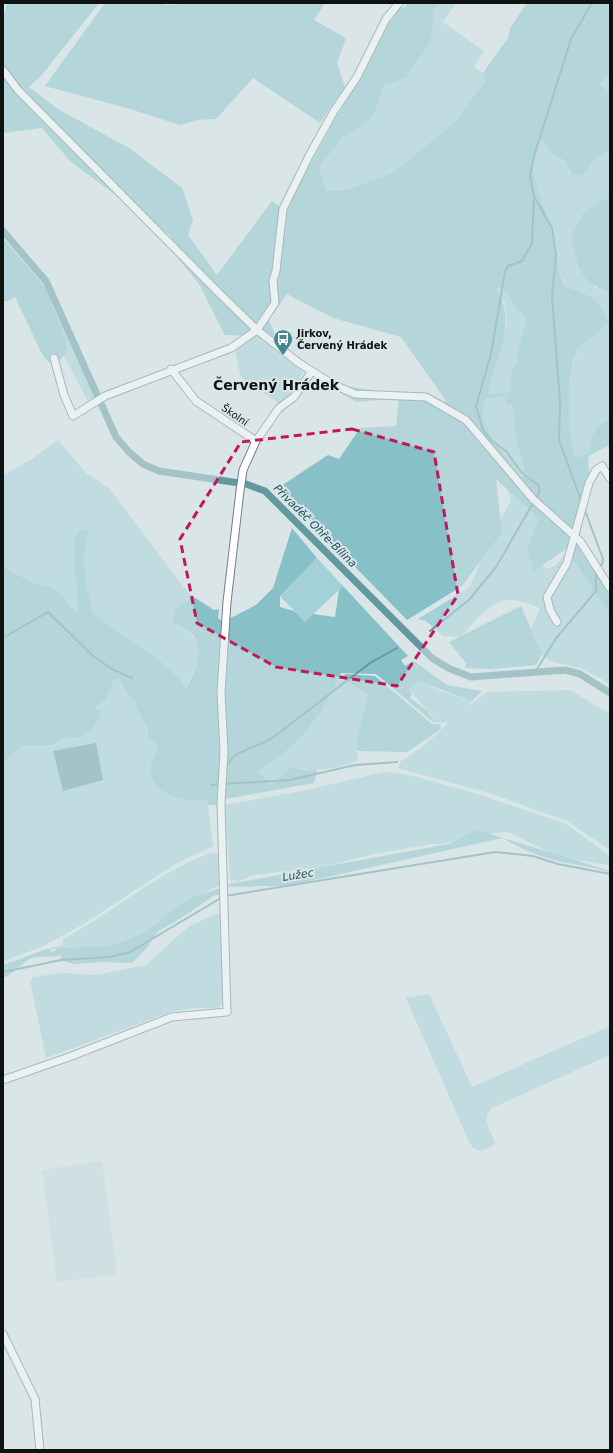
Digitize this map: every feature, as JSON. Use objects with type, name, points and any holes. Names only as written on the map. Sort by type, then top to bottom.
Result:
[{"type":"street","points":[[54,358],[64,395],[73,416],[91,403],[105,396],[231,348],[257,330],[275,303],[273,281],[276,271],[283,208],[334,111],[357,77],[386,19],[399,3]]},
{"type":"street","points":[[3,70],[18,90],[257,330],[299,363],[334,385],[355,394],[426,398],[451,410],[466,420],[533,499],[580,541],[610,588]]},
{"type":"street","name":"Školní","points":[[171,370],[196,401],[256,441]]},
{"type":"street","points":[[3,1080],[87,1050],[172,1017],[227,1012],[221,692],[227,602],[242,475],[250,452],[256,441],[279,408],[294,397],[312,371]]},
{"type":"street","points":[[557,622],[550,610],[547,597],[567,563],[589,483],[596,470],[602,466],[610,479]]},
{"type":"street","points":[[3,1334],[35,1399],[40,1450]]},
{"type":"highlighted area","points":[[352,429],[434,452],[458,595],[397,686],[276,667],[197,623],[180,539],[241,442]]},
{"type":"shaded area","points":[[7,3],[99,3],[41,76],[29,87],[58,109],[129,148],[182,188],[193,220],[188,235],[217,275],[272,201],[285,210],[335,119],[362,76],[371,53],[382,32],[399,9],[406,7],[406,3],[438,3],[434,9],[431,42],[406,78],[384,85],[373,117],[342,138],[319,168],[327,191],[343,191],[393,173],[456,121],[485,81],[483,73],[508,38],[510,28],[527,3],[610,3],[610,72],[600,83],[610,93],[610,149],[592,162],[582,176],[572,174],[566,161],[553,154],[544,141],[537,145],[531,166],[551,230],[557,263],[564,286],[585,294],[595,300],[602,309],[610,326],[610,328],[607,324],[579,348],[571,369],[569,418],[575,457],[580,457],[590,452],[594,432],[605,422],[610,420],[610,445],[588,456],[590,487],[579,538],[610,586],[610,615],[566,549],[534,571],[527,549],[539,519],[496,479],[502,532],[462,586],[407,620],[278,488],[328,455],[339,459],[360,428],[396,426],[399,398],[357,402],[312,377],[257,336],[225,335],[199,284],[172,251],[171,236],[70,161],[42,128],[3,133],[3,20]],"holes":[[[497,288],[503,288],[520,313],[527,320],[518,347],[517,362],[510,375],[511,392],[488,394],[505,330],[503,303]],[[287,294],[333,318],[401,337],[447,402],[339,385],[279,344],[269,320]],[[505,397],[506,404],[512,404],[515,435],[526,475],[521,477],[491,436],[482,416],[486,399]]]},
{"type":"shaded area","points":[[105,3],[158,3],[167,5],[192,3],[325,3],[314,20],[346,38],[337,63],[345,87],[320,123],[253,78],[216,119],[198,120],[180,125],[130,109],[45,86]]},
{"type":"shaded area","points":[[438,3],[456,3],[443,22],[484,51],[474,67],[483,73],[485,81],[456,121],[393,173],[343,191],[327,191],[319,169],[342,138],[373,117],[384,85],[406,78],[431,42],[434,9]]},
{"type":"shaded area","points":[[610,72],[610,93],[600,83]]},
{"type":"shaded area","points":[[544,141],[553,154],[566,161],[572,174],[582,176],[592,162],[610,149],[610,196],[583,213],[594,287],[610,293],[610,326],[608,324],[610,328],[610,420],[598,428],[591,442],[590,452],[580,457],[575,457],[569,418],[571,371],[581,346],[608,323],[601,309],[596,303],[586,295],[565,286],[557,263],[551,230],[531,166],[537,145]]},
{"type":"shaded area","points":[[610,196],[610,293],[599,288],[585,278],[578,265],[571,237],[583,213]]},
{"type":"shaded area","points":[[3,238],[39,277],[46,289],[95,397],[88,401],[66,360],[59,342],[3,243]]},
{"type":"shaded area","points":[[3,239],[45,288],[65,337],[67,352],[60,360],[50,363],[43,356],[15,297],[8,301],[3,301]]},
{"type":"shaded area","points":[[497,288],[503,288],[520,313],[527,320],[518,347],[517,362],[510,375],[511,392],[487,394],[507,327],[505,304]]},
{"type":"shaded area","points":[[254,336],[257,336],[303,372],[299,382],[300,383],[282,402],[278,403],[243,379],[240,375],[235,350],[236,347]]},
{"type":"shaded area","points":[[505,397],[512,404],[515,435],[526,475],[521,477],[491,436],[482,416],[486,399]]},
{"type":"shaded area","points":[[58,440],[86,473],[110,489],[189,594],[190,599],[176,608],[179,627],[194,638],[199,647],[199,653],[195,666],[186,689],[179,678],[157,658],[92,614],[86,583],[84,562],[84,551],[88,531],[81,528],[79,612],[72,608],[61,595],[52,589],[23,578],[3,566],[3,475],[32,459]]},
{"type":"shaded area","points":[[506,484],[550,519],[538,564],[548,569],[555,566],[571,547],[569,553],[610,615],[610,685],[602,679],[580,668],[549,661],[542,654],[531,629],[540,608],[526,603],[505,600],[497,603],[483,612],[460,637],[443,636],[426,621],[418,619],[470,587],[484,553],[511,500]]},
{"type":"shaded area","points":[[81,528],[89,531],[86,541],[84,562],[86,583],[93,614],[157,658],[179,678],[186,689],[197,662],[198,648],[194,636],[172,620],[176,608],[190,599],[189,594],[214,610],[219,609],[218,618],[223,622],[256,605],[273,588],[292,528],[317,558],[280,596],[280,607],[294,611],[305,622],[313,614],[335,617],[339,590],[343,586],[408,656],[401,660],[405,666],[414,661],[447,685],[482,691],[472,701],[418,681],[409,688],[412,694],[410,698],[429,712],[428,713],[437,722],[433,722],[376,674],[341,673],[325,705],[303,735],[286,751],[258,771],[272,785],[290,767],[304,770],[317,769],[314,783],[225,799],[218,805],[208,805],[207,799],[189,800],[170,795],[161,790],[155,784],[151,775],[151,765],[156,753],[157,744],[148,738],[148,728],[137,708],[135,700],[129,696],[119,678],[114,679],[103,702],[95,706],[100,710],[99,718],[94,726],[84,736],[80,738],[71,737],[59,740],[53,745],[24,745],[3,762],[3,566],[36,584],[54,589],[72,608],[79,612],[75,573],[74,540]]},
{"type":"shaded area","points":[[317,558],[343,586],[305,622],[280,596]]},
{"type":"shaded area","points":[[521,606],[542,654],[536,665],[492,669],[465,668],[466,663],[449,642]]},
{"type":"shaded area","points":[[129,657],[205,780],[213,846],[175,864],[82,925],[39,948],[3,961],[3,753]]},
{"type":"shaded area","points":[[344,675],[345,680],[368,695],[356,744],[358,760],[342,766],[316,770],[290,767],[272,785],[258,771],[271,761],[231,746],[286,751],[324,707],[340,676]]},
{"type":"shaded area","points":[[344,675],[375,676],[432,724],[441,724],[440,730],[407,752],[357,751],[356,744],[368,695],[345,680]]},
{"type":"shaded area","points":[[418,680],[440,691],[472,701],[466,708],[487,692],[570,690],[610,714],[610,850],[567,821],[489,793],[398,768],[400,762],[425,745],[448,723],[437,722],[412,693],[409,688]]},
{"type":"shaded area","points":[[96,743],[103,780],[63,791],[53,751]]},
{"type":"shaded area","points":[[384,772],[404,774],[481,795],[566,824],[610,856],[610,865],[558,857],[509,832],[485,834],[444,844],[432,844],[374,854],[322,867],[254,875],[236,882],[236,880],[232,880],[231,884],[224,805],[302,791]]},
{"type":"shaded area","points":[[477,830],[610,871],[610,873],[546,858],[502,838],[287,886],[219,886],[449,844]]},
{"type":"shaded area","points":[[211,853],[217,854],[221,858],[223,884],[180,904],[150,928],[130,939],[110,946],[94,949],[53,949],[49,951],[47,949],[63,945],[63,939],[100,917],[154,881],[191,861]]},
{"type":"shaded area","points":[[223,887],[224,894],[215,895],[178,920],[158,931],[147,948],[132,963],[104,962],[74,964],[61,960],[61,955],[39,957],[28,960],[11,974],[3,978],[3,965],[47,949],[52,952],[63,948],[97,947],[112,945],[127,940],[147,930],[185,901]]},
{"type":"shaded area","points":[[223,911],[225,992],[221,1005],[217,1008],[195,1008],[171,1012],[46,1058],[30,981],[33,977],[64,973],[96,975],[146,965],[188,927]]},
{"type":"shaded area","points":[[429,994],[472,1087],[610,1026],[610,1055],[492,1108],[487,1116],[487,1120],[495,1142],[494,1145],[487,1149],[478,1150],[470,1144],[406,998]]},
{"type":"shaded area","points":[[102,1161],[117,1274],[57,1282],[42,1170]]},
{"type":"waterway","points":[[430,631],[469,600],[496,567],[539,493],[539,486],[521,472],[506,451],[491,440],[483,430],[476,406],[491,354],[505,272],[508,266],[522,261],[532,243],[534,197],[530,176],[534,156],[571,39],[592,3]]},
{"type":"waterway","points":[[535,198],[552,228],[556,255],[552,296],[560,402],[559,440],[581,500]]},
{"type":"waterway","name":"Přivaděč Ohře-Bílina","points":[[3,231],[46,281],[116,437],[129,452],[143,464],[159,471],[246,484],[265,491],[432,658],[448,668],[471,677],[565,670],[580,674],[610,693]]},
{"type":"waterway","points":[[584,508],[603,559],[602,564],[599,567]]},
{"type":"waterway","points":[[535,672],[557,637],[596,591],[596,570]]},
{"type":"waterway","points":[[3,638],[48,612],[93,656],[112,669],[132,678]]},
{"type":"waterway","points":[[225,768],[235,755],[271,739],[370,663],[397,648]]},
{"type":"waterway","points":[[224,784],[290,780],[355,765],[397,762]]},
{"type":"waterway","points":[[212,785],[218,784],[220,774]]},
{"type":"waterway","name":"Lužec","points":[[225,896],[495,852],[533,856],[558,864],[610,874]]},
{"type":"waterway","name":"Lužec","points":[[3,972],[61,960],[110,957],[130,952],[221,898]]},
{"type":"place","name":"Jirkov, Červený Hrádek","points":[[283,356]]},
{"type":"district","name":"Červený Hrádek","points":[[276,385]]}]
